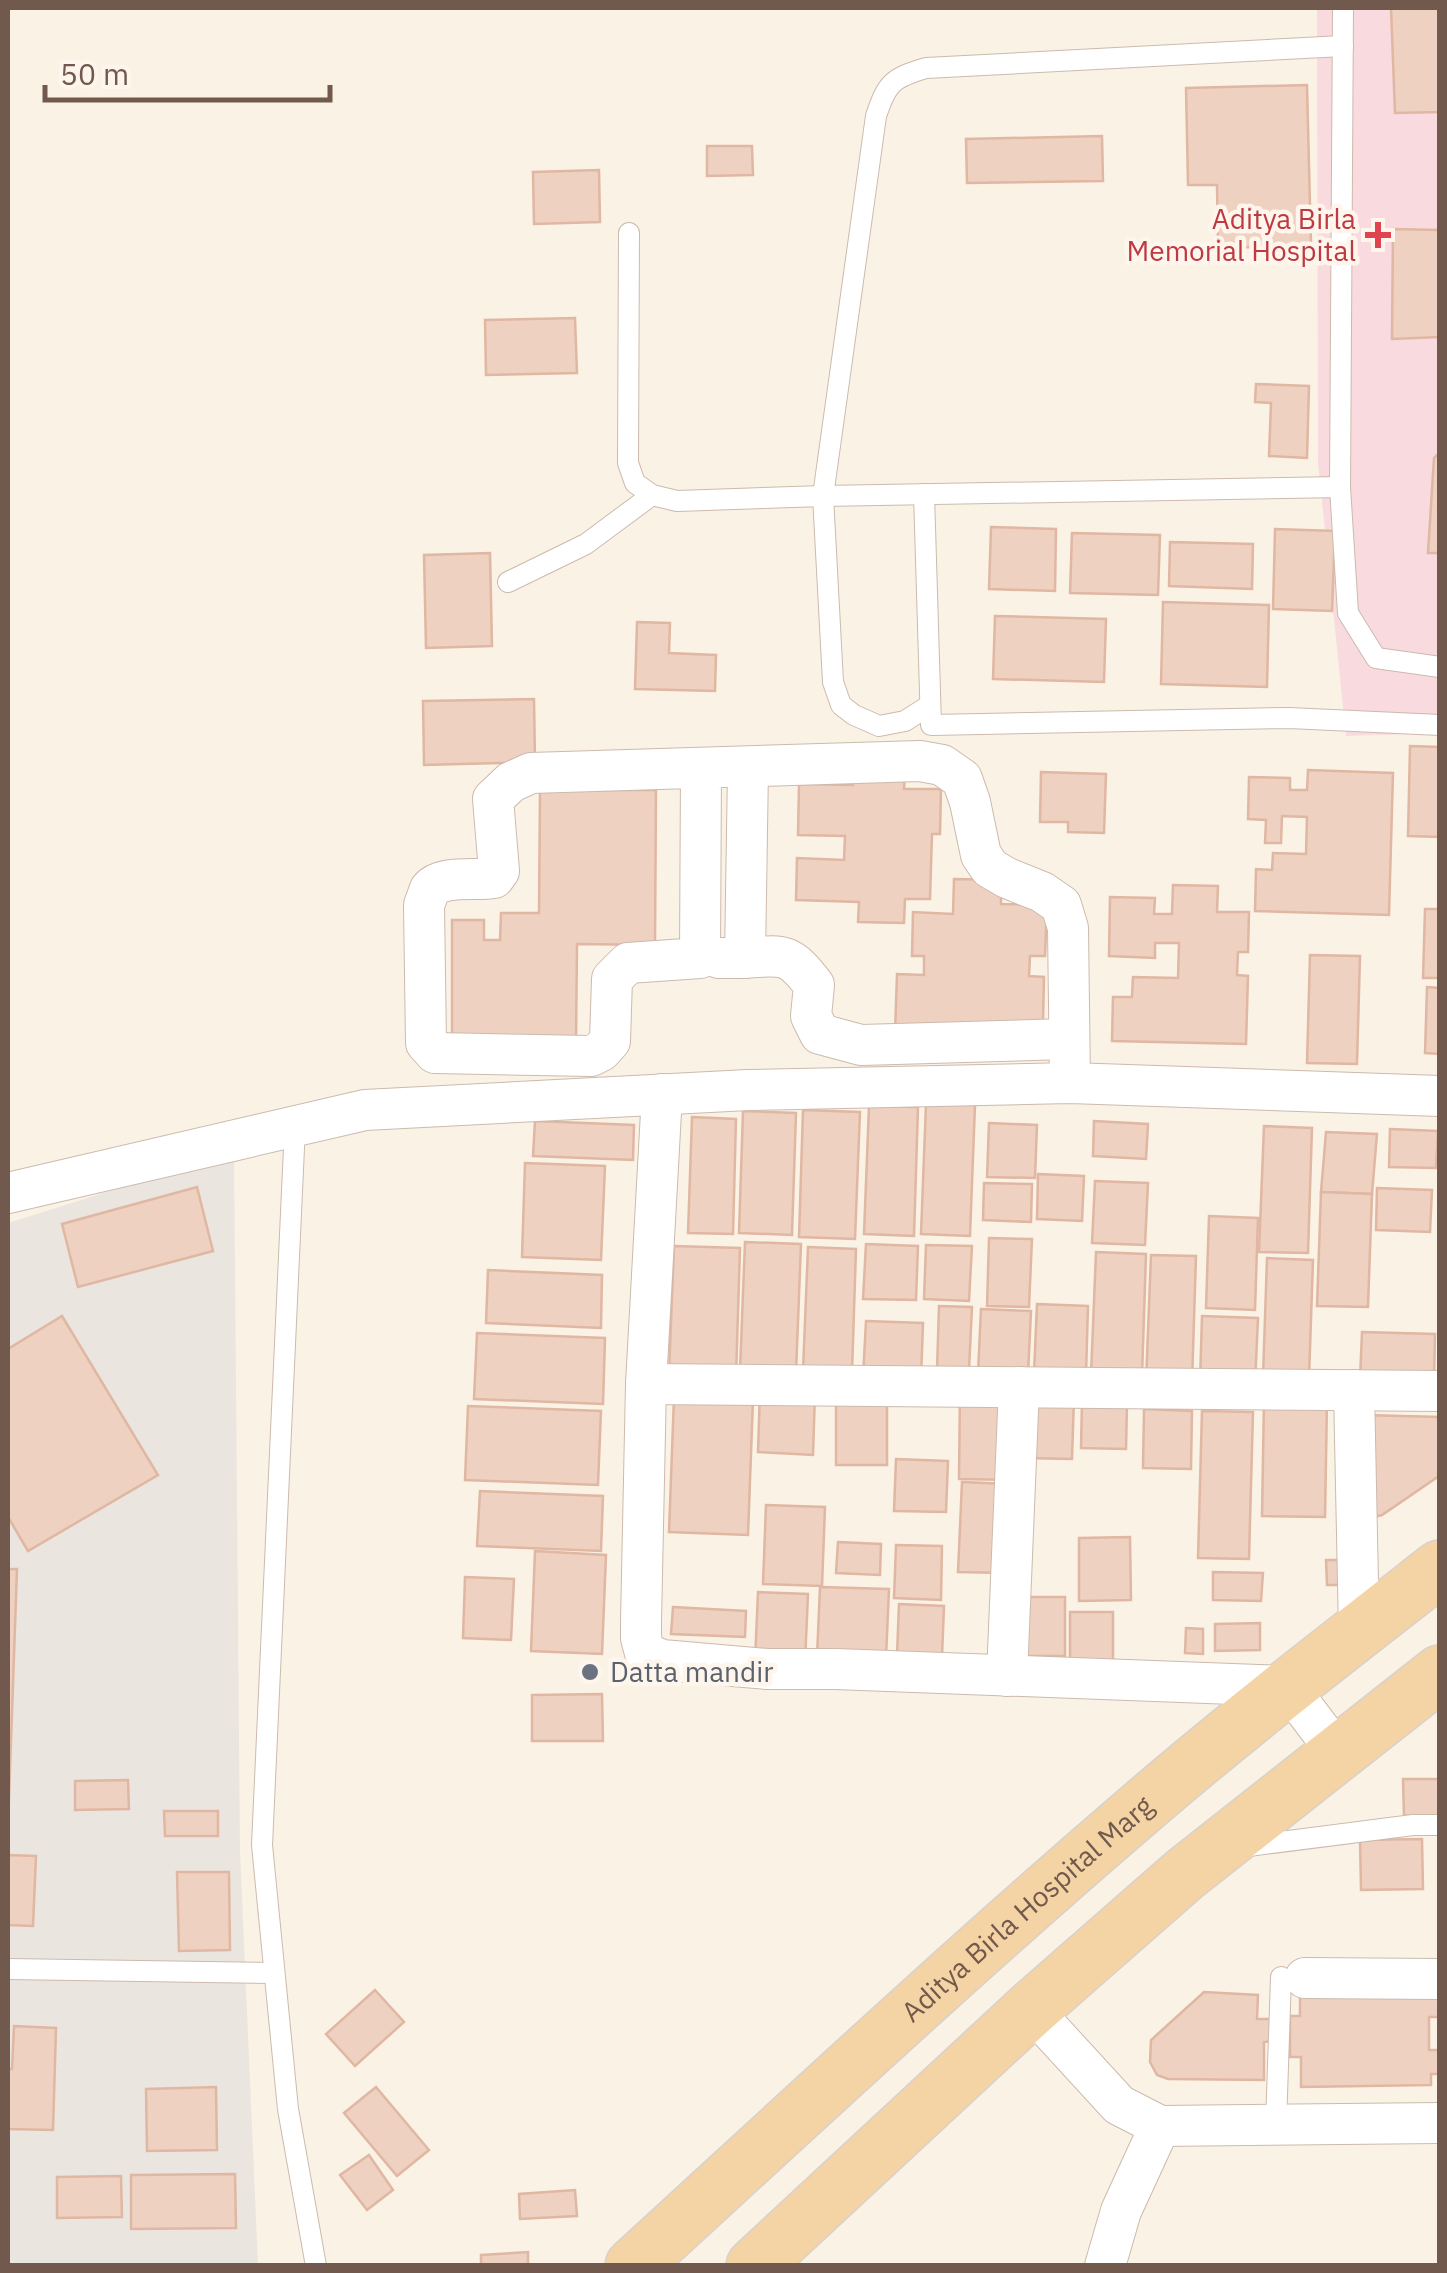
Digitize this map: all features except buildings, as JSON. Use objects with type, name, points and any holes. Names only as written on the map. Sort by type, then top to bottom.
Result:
[{"type":"main road","name":"Aditya Birla Hospital Marg","points":[[633,2266],[978,1950],[1135,1813],[1287,1686],[1440,1568]]},
{"type":"main road","points":[[754,2266],[1031,2009],[1215,1851],[1440,1673]]},
{"type":"street","points":[[1069,1040],[861,1045],[835,1040],[820,1034],[811,1016],[814,985],[784,955],[628,963],[612,979],[610,1041],[601,1052],[591,1056],[435,1053],[426,1043],[424,905],[430,890],[442,880],[494,878],[499,871],[493,798],[511,782],[530,773],[942,764],[962,779],[981,854],[990,868],[1042,892],[1061,906],[1068,928],[1070,1083]]},
{"type":"street","points":[[744,958],[748,768]]},
{"type":"street","points":[[700,958],[701,769]]},
{"type":"street","points":[[8,1193],[365,1110],[748,1090],[1070,1083],[1440,1096]]},
{"type":"street","points":[[662,1094],[646,1384],[641,1622],[645,1653],[662,1660],[767,1669],[1287,1686],[1338,1753]]},
{"type":"street","points":[[646,1384],[1440,1391]]},
{"type":"street","points":[[1006,1676],[1019,1387]]},
{"type":"street","points":[[1354,1390],[1358,1631]]},
{"type":"street","points":[[1293,1977],[1440,1979]]},
{"type":"street","points":[[1031,2009],[1119,2105],[1160,2126],[1440,2123]]},
{"type":"street","points":[[1106,2266],[1120,2210],[1160,2126]]},
{"type":"lane","points":[[1342,8],[1340,487],[1348,613],[1376,658],[1440,667]]},
{"type":"lane","points":[[930,706],[905,721],[879,726],[841,705],[833,682],[823,496],[876,116],[884,92],[900,75],[926,68],[1343,46]]},
{"type":"lane","points":[[629,232],[628,463],[635,484],[652,496],[678,501],[1340,487]]},
{"type":"lane","points":[[924,494],[931,725],[1289,718],[1440,725]]},
{"type":"lane","points":[[508,582],[586,544],[652,496]]},
{"type":"lane","points":[[295,1126],[262,1845],[288,2109],[316,2266]]},
{"type":"lane","points":[[1215,1851],[1412,1825],[1440,1825]]},
{"type":"lane","points":[[8,1968],[274,1973]]},
{"type":"lane","points":[[1276,2125],[1293,1977]]},
{"type":"shaded area","name":"Aditya Birla Memorial Hospital","points":[[1317,8],[1439,8],[1439,733],[1346,736],[1318,462]]},
{"type":"shaded area","points":[[234,1152],[240,1851],[258,2265],[8,2266],[8,1223]]},
{"type":"place","name":"Aditya Birla Memorial Hospital","points":[[1378,235]]},
{"type":"place","name":"Datta mandir","points":[[590,1672]]}]
